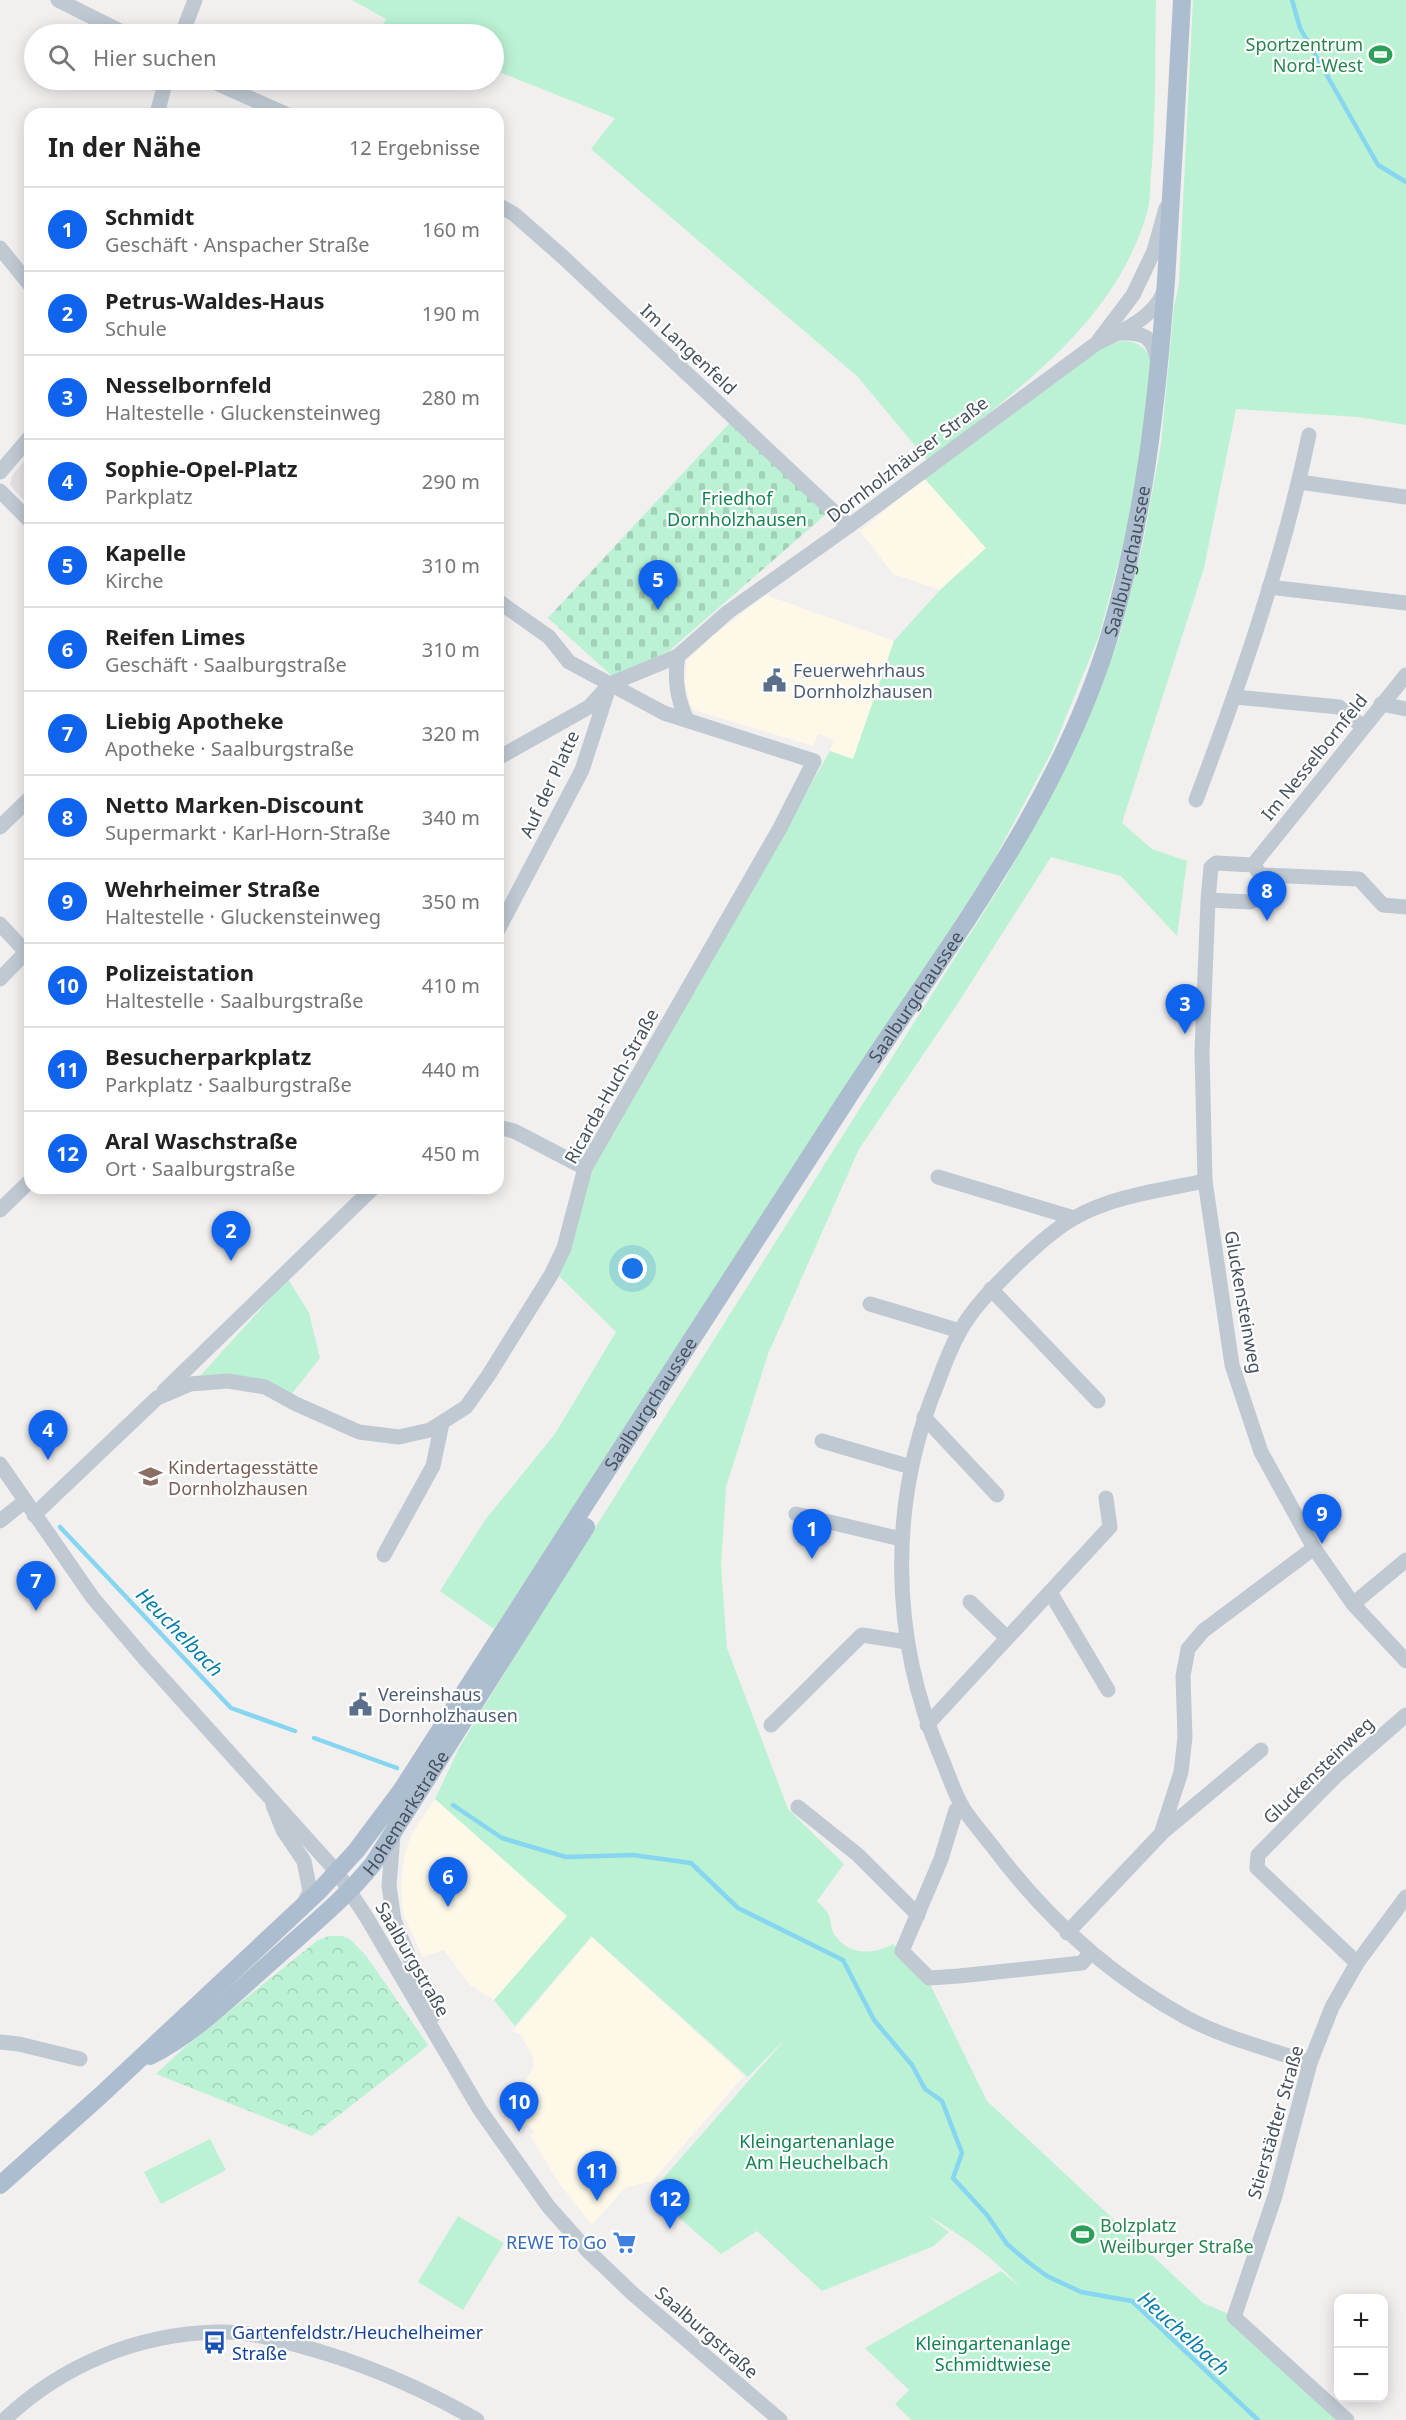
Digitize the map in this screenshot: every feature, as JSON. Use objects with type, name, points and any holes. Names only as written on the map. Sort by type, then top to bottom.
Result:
[{"type":"main road","name":"Saalburgchaussee","points":[[337,1872],[356,1851],[401,1791],[850,1094],[999,873],[1059,760],[1086,701],[1107,641],[1143,495],[1160,370],[1173,184],[1182,0]]},
{"type":"main road","name":"Hohemarkstraße","points":[[134,2064],[173,2044],[350,1892],[373,1864],[614,1482],[653,1401]]},
{"type":"main road","name":"Hohemarkstraße","points":[[0,2185],[134,2064],[337,1872]]},
{"type":"street","points":[[58,0],[106,24]]},
{"type":"street","points":[[186,24],[195,0]]},
{"type":"street","points":[[159,108],[163,90]]},
{"type":"street","points":[[232,90],[272,108]]},
{"type":"street","name":"Dornholzhäuser Straße","points":[[1097,342],[1132,295],[1154,251],[1173,184]]},
{"type":"street","name":"Im Langenfeld","points":[[504,208],[514,214],[564,258],[849,526]]},
{"type":"street","points":[[0,248],[24,278]]},
{"type":"street","name":"Dornholzhäuser Straße","points":[[504,755],[589,707],[610,684],[678,656],[728,612],[849,526],[1097,342],[1119,333],[1154,308],[1166,283]]},
{"type":"street","points":[[1119,333],[1135,332],[1147,338],[1155,346],[1160,370]]},
{"type":"street","points":[[1196,800],[1235,697],[1299,482],[1309,435]]},
{"type":"street","points":[[0,472],[24,444]]},
{"type":"street","points":[[1299,482],[1406,497]]},
{"type":"street","points":[[0,491],[24,515]]},
{"type":"street","points":[[1269,587],[1406,603]]},
{"type":"street","points":[[504,605],[549,637],[569,662],[664,713],[687,720]]},
{"type":"street","points":[[678,656],[677,688],[679,702],[687,720]]},
{"type":"street","name":"Im Nesselbornfeld","points":[[1208,900],[1250,902],[1259,897],[1257,870],[1363,727],[1406,675]]},
{"type":"street","name":"Auf der Platte","points":[[504,919],[582,770],[610,684]]},
{"type":"street","points":[[1235,697],[1339,707],[1363,727]]},
{"type":"street","points":[[1382,704],[1406,710]]},
{"type":"street","name":"Ricarda-Huch-Straße","points":[[34,1515],[157,1398],[190,1384],[228,1381],[265,1387],[296,1404],[359,1432],[399,1437],[430,1430],[465,1407],[488,1376],[551,1275],[564,1248],[585,1168],[780,828],[814,761],[687,720]]},
{"type":"street","points":[[0,827],[24,804]]},
{"type":"street","name":"Gluckensteinweg","points":[[1257,870],[1216,864],[1211,867],[1208,900],[1202,1052],[1205,1181],[1232,1365],[1261,1452],[1314,1548],[1353,1604],[1406,1661]]},
{"type":"street","points":[[1257,870],[1359,879],[1383,905],[1406,907]]},
{"type":"street","points":[[0,924],[24,946]]},
{"type":"street","points":[[0,979],[24,954]]},
{"type":"street","points":[[504,1128],[514,1131],[585,1168]]},
{"type":"street","points":[[938,1177],[1074,1218]]},
{"type":"street","points":[[1205,1181],[1114,1201],[1074,1218],[1041,1241],[991,1289],[960,1331],[924,1417],[911,1467],[901,1539],[902,1597],[907,1642],[927,1725],[962,1806],[1021,1884],[1067,1933],[1090,1953],[1157,2000],[1190,2019],[1310,2063]]},
{"type":"street","points":[[0,1210],[24,1187]]},
{"type":"street","points":[[157,1398],[367,1194]]},
{"type":"street","points":[[991,1289],[1098,1401]]},
{"type":"street","points":[[870,1304],[960,1331]]},
{"type":"street","points":[[924,1417],[997,1495]]},
{"type":"street","points":[[384,1555],[433,1466],[442,1423]]},
{"type":"street","points":[[822,1441],[911,1467]]},
{"type":"street","name":"Saalburgstraße","points":[[0,1464],[93,1598],[144,1658],[337,1872],[480,2110],[548,2206],[588,2250],[645,2305],[780,2420]]},
{"type":"street","points":[[927,1725],[1110,1527],[1106,1498]]},
{"type":"street","points":[[0,1521],[25,1501]]},
{"type":"street","points":[[796,1514],[901,1539]]},
{"type":"street","points":[[1161,1834],[1182,1772],[1185,1737],[1183,1676],[1188,1649],[1203,1631],[1314,1548]]},
{"type":"street","points":[[1353,1604],[1406,1560]]},
{"type":"street","points":[[1050,1592],[1108,1690]]},
{"type":"street","points":[[970,1602],[1006,1637]]},
{"type":"street","points":[[771,1725],[862,1635],[907,1642]]},
{"type":"street","name":"Gluckensteinweg","points":[[1357,1963],[1257,1868],[1258,1855],[1336,1776],[1406,1715]]},
{"type":"street","points":[[1067,1933],[1161,1834],[1261,1750]]},
{"type":"street","points":[[270,1796],[283,1830],[304,1861],[307,1871],[310,1891],[300,1909]]},
{"type":"street","points":[[962,1806],[956,1810],[940,1859],[902,1951],[929,1978],[1082,1963],[1090,1953]]},
{"type":"street","points":[[798,1807],[858,1856],[918,1915]]},
{"type":"street","points":[[393,1835],[389,1886],[394,1920],[453,2066]]},
{"type":"street","name":"Stierstädter Straße","points":[[1347,2420],[1234,2317],[1275,2196],[1310,2063],[1332,2007],[1357,1963],[1406,1897]]},
{"type":"street","points":[[0,2042],[19,2044],[80,2059]]},
{"type":"street","points":[[4,2420],[32,2395],[91,2360],[117,2349],[156,2338],[218,2332],[247,2334],[287,2343],[384,2373],[431,2394],[477,2420]]},
{"type":"shaded area","points":[[24,461],[24,500],[10,485],[12,476]]},
{"type":"shaded area","points":[[924,478],[987,547],[940,590],[893,574],[860,531]]},
{"type":"shaded area","points":[[766,595],[894,641],[853,760],[830,751],[834,740],[818,734],[813,746],[694,710],[690,704],[685,682],[687,661],[710,638]]},
{"type":"shaded area","points":[[435,1799],[567,1916],[494,2000],[470,1985],[444,1950],[423,1957],[403,1914],[401,1883],[405,1853],[412,1833]]},
{"type":"shaded area","points":[[592,1937],[744,2076],[652,2181],[625,2188],[592,2225],[561,2186],[530,2135],[534,2132],[528,2124],[523,2126],[512,2112],[511,2104],[534,2066],[533,2057],[520,2034],[512,2032]]},
{"type":"green space","points":[[352,0],[1156,0],[1154,123],[1148,209],[1133,250],[1113,287],[1088,320],[1028,381],[928,461],[857,376],[591,149],[615,118],[504,74],[504,24],[384,24],[386,19]]},
{"type":"green space","points":[[1193,0],[1406,0],[1406,425],[1358,417],[1236,409],[1204,568],[1122,823],[1152,849],[1187,861],[1177,936],[1121,876],[1051,857],[956,1006],[859,1149],[768,1354],[726,1487],[721,1567],[727,1648],[788,1809],[844,1864],[817,1901],[828,1914],[834,1934],[846,1946],[854,1950],[877,1950],[893,1944],[928,1980],[987,2101],[1203,2303],[1231,2315],[1347,2420],[911,2420],[895,2404],[909,2390],[865,2348],[1001,2271],[1020,2287],[977,2248],[928,2216],[949,2232],[934,2246],[822,2291],[757,2231],[721,2254],[654,2196],[659,2183],[788,2036],[748,2077],[590,1935],[591,1937],[515,2026],[494,2000],[567,1916],[435,1799],[459,1748],[540,1615],[1006,877],[1071,756],[1119,638],[1143,543],[1161,444],[1174,307],[1179,284]]},
{"type":"green space","points":[[1121,341],[1132,342],[1140,346],[1152,362],[1142,448],[1124,542],[1099,636],[1052,751],[989,869],[494,1629],[440,1591],[485,1520],[555,1434],[616,1332],[557,1274],[572,1247],[591,1170],[830,751],[853,759],[894,641],[940,590],[986,548],[924,478],[1102,347]]},
{"type":"green space","name":"Friedhof Dornholzhausen","points":[[737,415],[832,509],[669,651],[612,676],[548,618]]},
{"type":"green space","points":[[288,1279],[309,1313],[320,1358],[290,1396],[200,1376]]},
{"type":"green space","points":[[329,1936],[343,1936],[352,1941],[367,1957],[428,2045],[420,2052],[312,2136],[156,2074],[185,2047],[318,1940]]},
{"type":"green space","points":[[210,2139],[226,2170],[161,2204],[144,2172]]},
{"type":"green space","points":[[458,2216],[504,2243],[463,2310],[418,2282]]},
{"type":"waterway","points":[[1292,0],[1300,28],[1378,165],[1406,182]]},
{"type":"waterway","name":"Heuchelbach","points":[[60,1527],[231,1708],[295,1731]]},
{"type":"waterway","name":"Heuchelbach","points":[[314,1738],[397,1768]]},
{"type":"waterway","name":"Heuchelbach","points":[[453,1805],[502,1838],[566,1857],[633,1855],[691,1863],[738,1908],[843,1960],[874,2020],[912,2065],[925,2089],[942,2101],[962,2153],[953,2178],[987,2215],[1007,2244],[1047,2276],[1081,2292],[1132,2301],[1258,2420]]},
{"type":"place","name":"Sportzentrum Nord-West","points":[[1381,54]]},
{"type":"place","name":"Kapelle","points":[[658,610]]},
{"type":"place","name":"Feuerwehrhaus Dornholzhausen","points":[[775,680]]},
{"type":"place","name":"Netto Marken-Discount","points":[[1267,921]]},
{"type":"place","name":"Nesselbornfeld","points":[[1185,1034]]},
{"type":"place","name":"Petrus-Waldes-Haus","points":[[231,1261]]},
{"type":"place","name":"Sophie-Opel-Platz","points":[[48,1460]]},
{"type":"place","name":"Kindertagesstätte Dornholzhausen","points":[[150,1477]]},
{"type":"place","name":"Wehrheimer Straße","points":[[1322,1544]]},
{"type":"place","name":"Schmidt","points":[[812,1559]]},
{"type":"place","name":"Liebig Apotheke","points":[[36,1611]]},
{"type":"place","name":"Vereinshaus Dornholzhausen","points":[[360,1704]]},
{"type":"place","name":"Reifen Limes","points":[[448,1907]]},
{"type":"place","name":"Polizeistation","points":[[519,2132]]},
{"type":"place","name":"Besucherparkplatz","points":[[597,2201]]},
{"type":"place","name":"Aral Waschstraße","points":[[670,2229]]},
{"type":"place","name":"Bolzplatz Weilburger Straße","points":[[1082,2235]]},
{"type":"place","name":"REWE To Go","points":[[625,2242]]},
{"type":"place","name":"Gartenfeldstr./Heuchelheimer Straße","points":[[214,2342]]},
{"type":"park label","name":"Kleingartenanlage Am Heuchelbach","points":[[817,2151]]},
{"type":"park label","name":"Kleingartenanlage Schmidtwiese","points":[[993,2353]]}]
